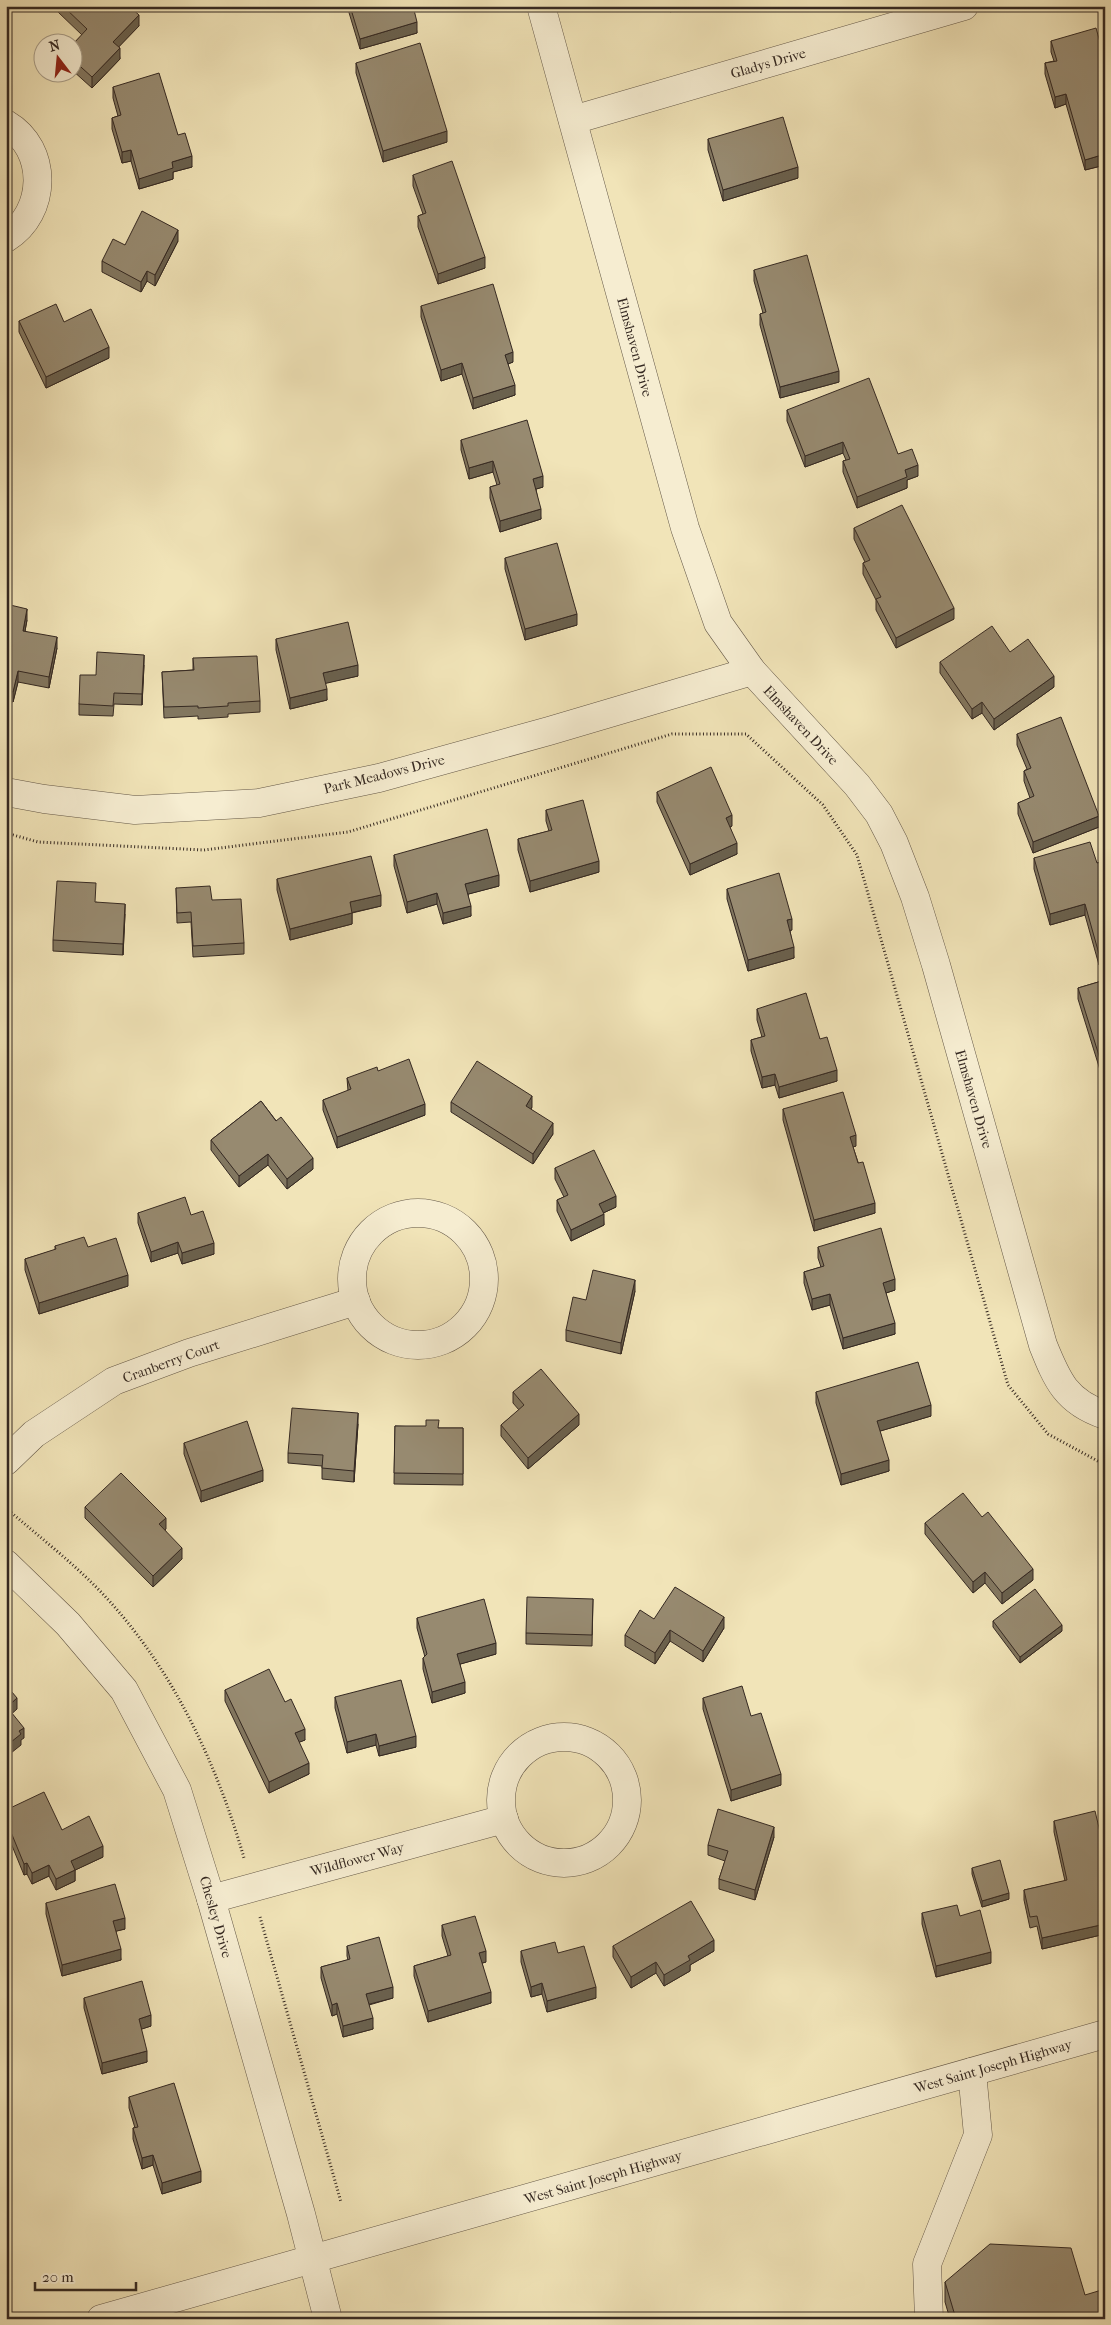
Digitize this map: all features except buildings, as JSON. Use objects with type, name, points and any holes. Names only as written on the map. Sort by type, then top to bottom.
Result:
[{"type":"street","name":"Elmshaven Drive","points":[[541,6],[685,528],[718,623],[752,671],[857,785],[879,814],[894,843],[915,897],[936,965],[1043,1345],[1053,1369],[1068,1394],[1091,1411],[1105,1415]]},
{"type":"street","name":"Gladys Drive","points":[[573,120],[964,6]]},
{"type":"street","points":[[6,124],[24,140],[35,160],[39,181],[35,203],[25,222],[6,238]]},
{"type":"street","name":"Park Meadows Drive","points":[[6,792],[44,799],[135,810],[259,803],[380,778],[549,731],[752,671]]},
{"type":"street","points":[[422,1213],[443,1217],[462,1228],[476,1245],[484,1265],[484,1287],[478,1308],[465,1326],[446,1339],[425,1345],[403,1343],[382,1335],[366,1320],[356,1301],[352,1280],[355,1258],[365,1239],[381,1224],[400,1215],[422,1213]]},
{"type":"street","name":"Cranberry Court","points":[[6,1461],[34,1434],[114,1381],[189,1353],[356,1301]]},
{"type":"street","name":"Chesley Drive","points":[[6,1564],[68,1624],[124,1690],[177,1790],[211,1899],[314,2259],[328,2319]]},
{"type":"street","points":[[568,1736],[588,1740],[606,1751],[619,1767],[627,1786],[628,1806],[622,1826],[610,1844],[592,1857],[571,1863],[550,1862],[530,1853],[514,1838],[504,1819],[501,1799],[508,1773],[514,1761],[529,1747],[548,1739],[568,1736]]},
{"type":"street","name":"Wildflower Way","points":[[211,1899],[504,1819]]},
{"type":"street","name":"West Saint Joseph Highway","points":[[102,2319],[1105,2034]]},
{"type":"street","points":[[929,2319],[927,2264],[978,2135],[972,2072]]},
{"type":"path","points":[[6,833],[38,842],[204,850],[348,832],[672,734],[746,734],[823,805],[858,856],[1008,1385],[1048,1434],[1105,1465]]}]
